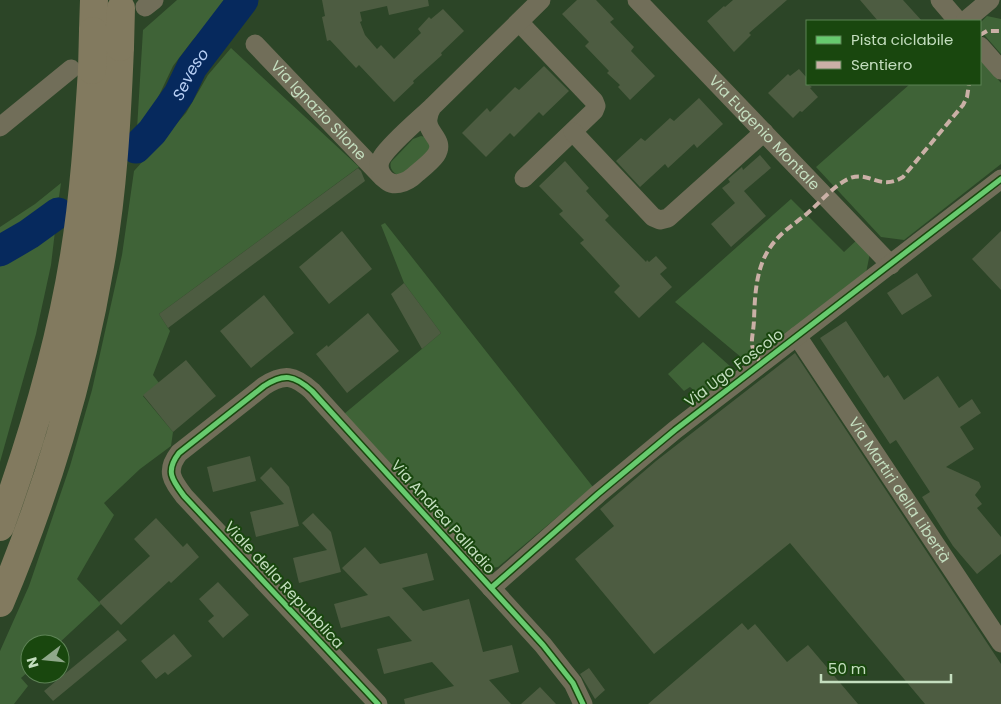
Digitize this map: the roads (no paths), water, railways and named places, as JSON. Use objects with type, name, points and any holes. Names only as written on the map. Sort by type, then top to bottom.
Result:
[{"type":"highway","points":[[0,527],[25,454],[54,350],[70,275],[79,218],[84,168],[81,70],[93,31],[94,0]]},
{"type":"highway","points":[[0,603],[42,490],[75,378],[99,274],[114,146],[120,47],[135,4]]},
{"type":"street","points":[[432,106],[427,120],[428,126],[436,137],[438,144],[436,155],[413,177],[401,184],[388,182],[383,178],[379,165],[381,158],[432,106],[541,0]]},
{"type":"street","name":"Via Eugenio Montale","points":[[637,0],[891,265]]},
{"type":"street","points":[[940,0],[957,20]]},
{"type":"street","points":[[967,20],[990,0]]},
{"type":"street","points":[[518,22],[596,103],[594,111],[524,178]]},
{"type":"street","name":"Via Ignazio Silone","points":[[255,44],[383,178]]},
{"type":"street","points":[[981,47],[1001,70]]},
{"type":"street","points":[[0,127],[81,70]]},
{"type":"street","points":[[573,132],[653,217],[660,220],[668,218],[764,132]]},
{"type":"street","name":"Via Ugo Foscolo","points":[[491,588],[598,494],[675,430],[1001,179]]},
{"type":"street","name":"Via Martiri della Libertà","points":[[798,336],[1001,643]]},
{"type":"street","name":"Viale della Repubblica","points":[[294,378],[285,377],[274,380],[264,386],[179,453],[171,465],[173,480],[184,496],[378,704]]},
{"type":"street","name":"Via Andrea Palladio","points":[[294,378],[312,390],[543,645],[573,683],[583,704]]},
{"type":"waterway","name":"Seveso","points":[[136,148],[152,132],[179,94],[192,67],[243,0]]},
{"type":"waterway","name":"Seveso","points":[[0,251],[29,234],[58,213]]}]
